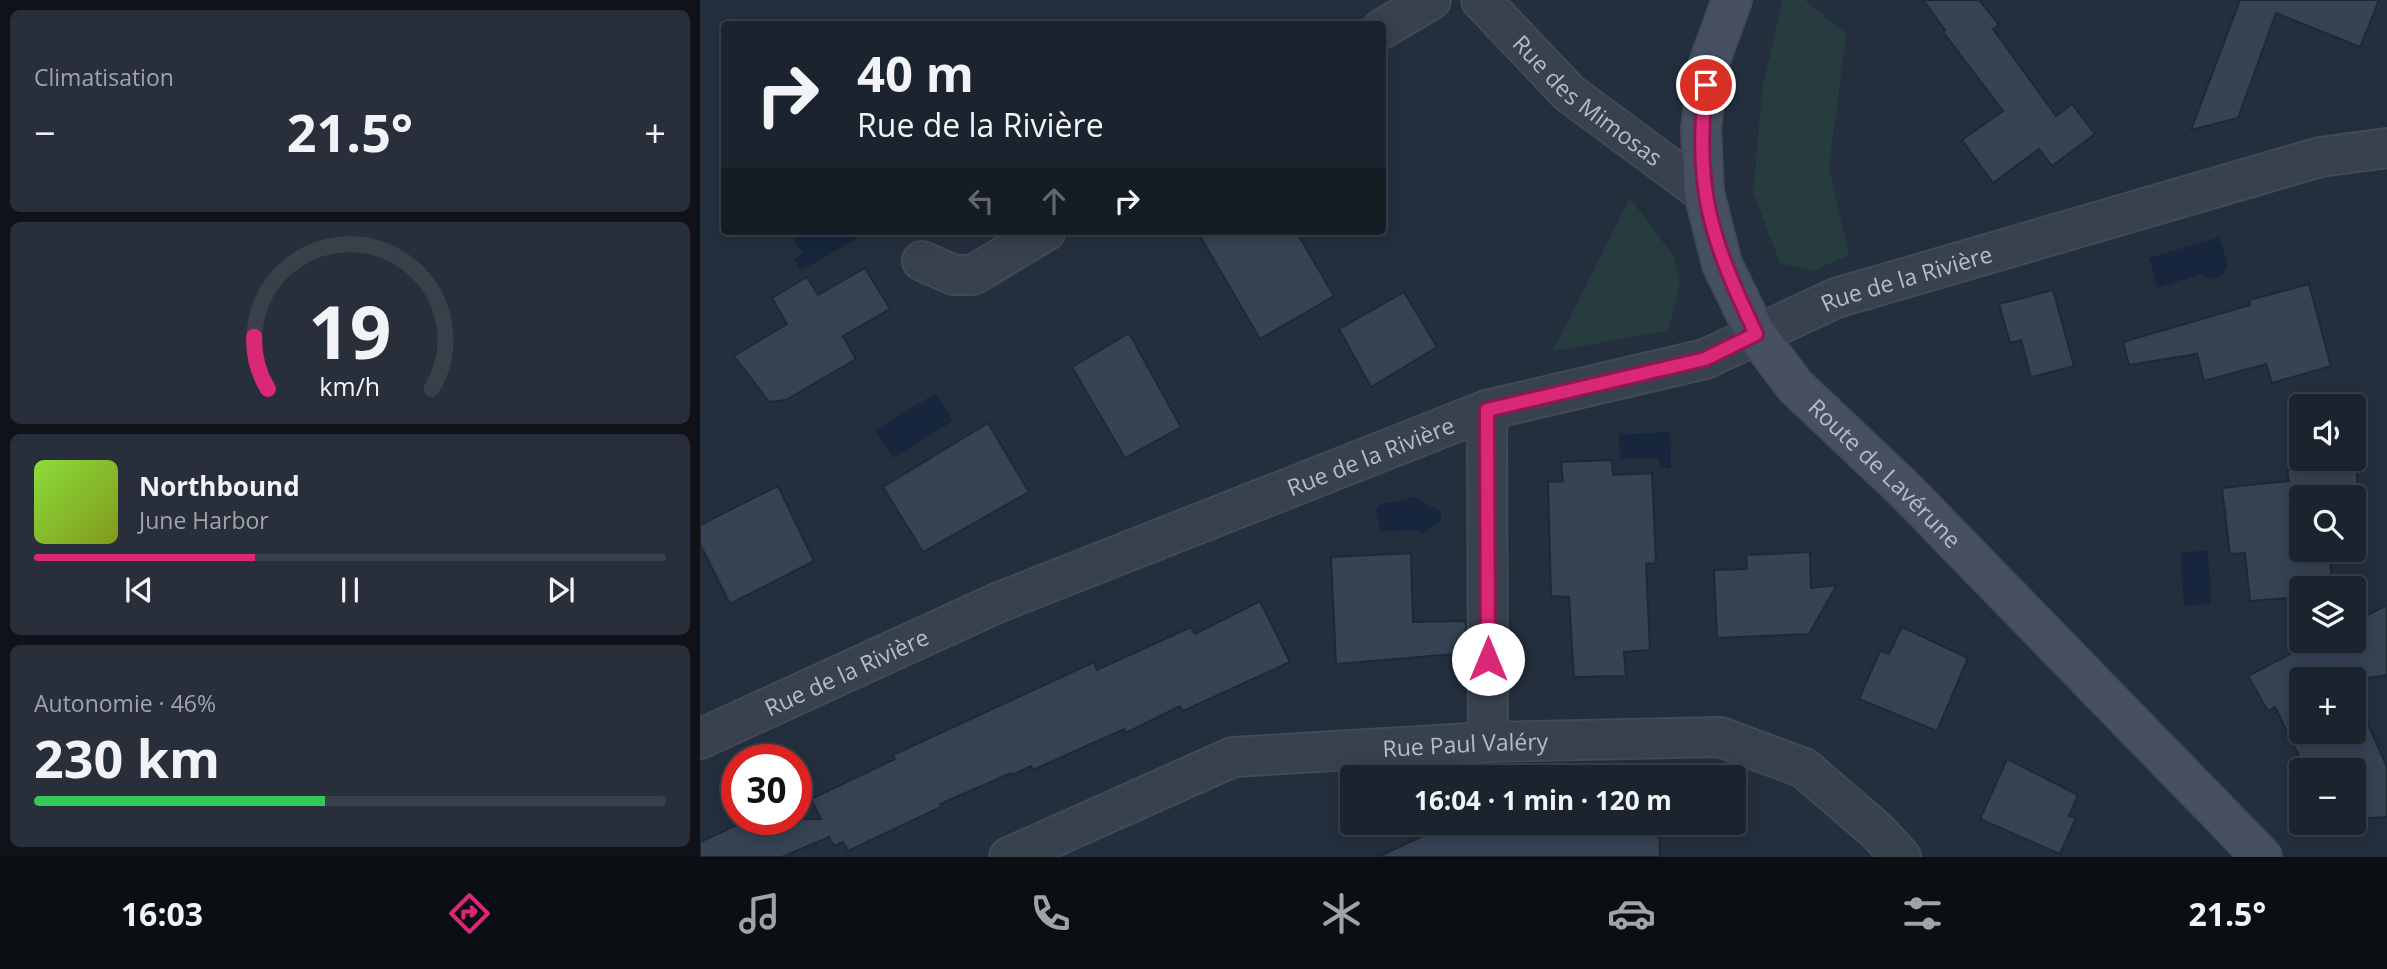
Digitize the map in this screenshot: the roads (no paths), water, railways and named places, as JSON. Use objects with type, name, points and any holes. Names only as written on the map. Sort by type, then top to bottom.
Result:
[{"type":"street","points":[[1386,27],[1431,0]]},
{"type":"street","name":"Rue des Mimosas","points":[[1481,0],[1569,93],[1704,193]]},
{"type":"street","name":"Route de Lavérune","points":[[1732,0],[1709,63],[1701,128],[1704,193],[1723,264],[1756,334],[1794,386],[1904,489],[2262,857]]},
{"type":"street","name":"Rue de la Rivière","points":[[700,739],[997,603],[1487,410],[1705,359],[1836,298],[2320,158],[2387,148]]},
{"type":"street","points":[[922,261],[954,275],[974,275],[1039,235]]},
{"type":"street","points":[[1487,410],[1488,742]]},
{"type":"street","name":"Rue Paul Valéry","points":[[1009,857],[1233,757],[1488,742],[1720,737],[1804,768],[1876,830],[1901,857]]},
{"type":"water","points":[[798,235],[862,235],[801,271],[794,259],[803,253],[793,238]]},
{"type":"water","points":[[2219,237],[2228,266],[2222,276],[2209,279],[2201,274],[2157,288],[2149,258]]},
{"type":"water","points":[[936,393],[953,421],[893,458],[875,430]]},
{"type":"water","points":[[1670,432],[1671,468],[1660,468],[1658,458],[1620,459],[1619,435]]},
{"type":"water","points":[[1415,497],[1441,512],[1441,519],[1424,534],[1412,530],[1380,529],[1376,511],[1378,505]]},
{"type":"water","points":[[2208,550],[2211,604],[2184,606],[2181,553]]}]
